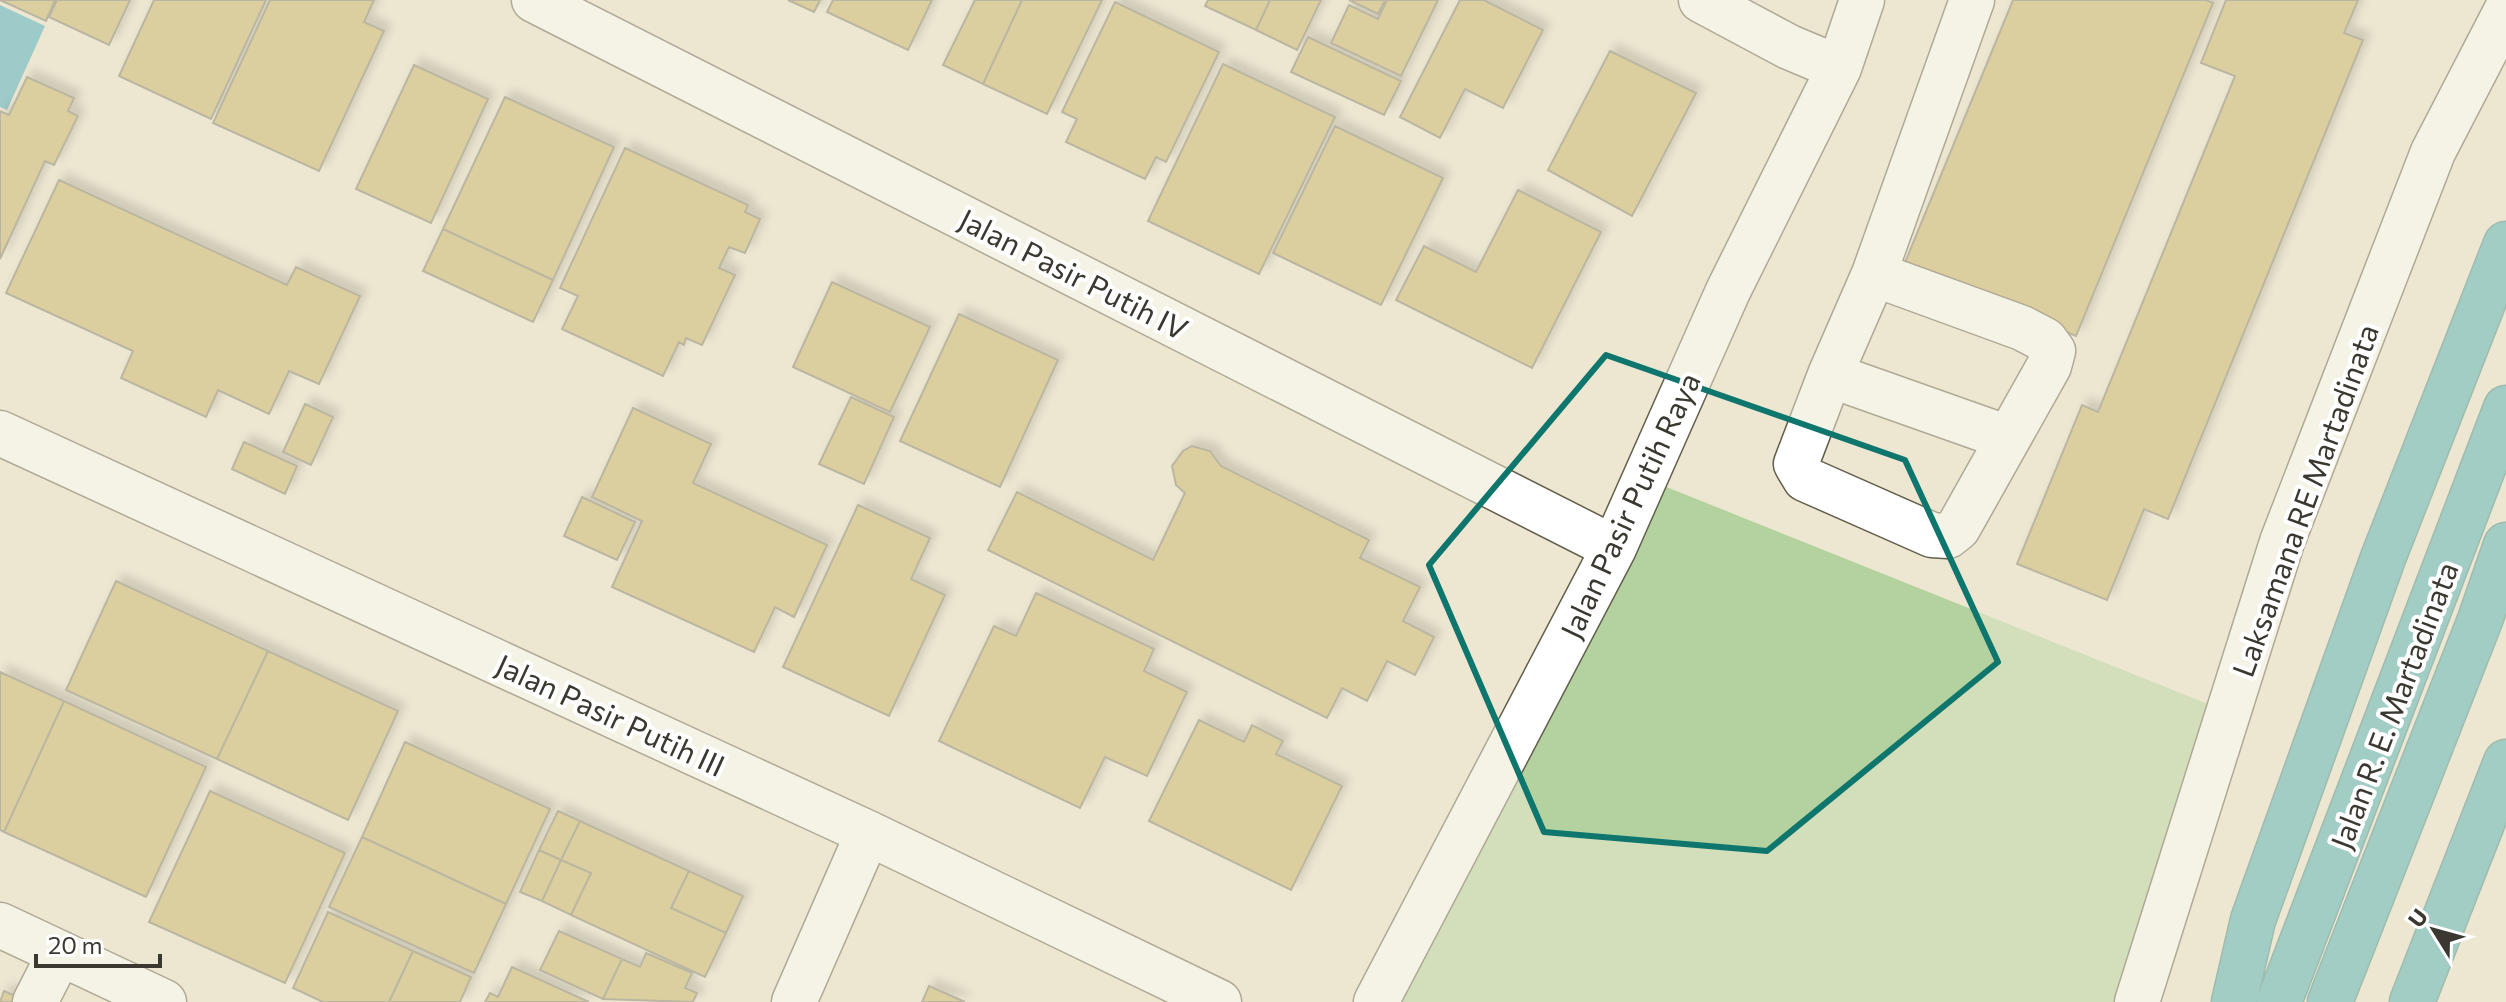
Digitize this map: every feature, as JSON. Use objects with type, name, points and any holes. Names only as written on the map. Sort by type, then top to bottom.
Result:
[{"type":"highway","points":[[2234,1002],[2253,920],[2383,558],[2506,244]]},
{"type":"highway","name":"Jalan R. E. Martadinata","points":[[2279,1002],[2506,408]]},
{"type":"highway","points":[[2330,1002],[2480,620],[2506,545]]},
{"type":"highway","points":[[2412,1002],[2506,762]]},
{"type":"street","name":"Jalan Pasir Putih IV","points":[[534,0],[1614,548]]},
{"type":"street","points":[[1701,0],[1789,47],[1839,68]]},
{"type":"street","name":"Jalan Pasir Putih Raya","points":[[1376,1002],[1614,548],[1728,291],[1839,68],[1862,0]]},
{"type":"street","points":[[1874,274],[2022,328],[2045,340],[2053,351],[2049,366],[1958,528],[1948,536],[1932,535],[1805,479],[1796,464],[1874,274],[1972,0]]},
{"type":"street","name":"Laksamana RE Martadinata","points":[[2137,1002],[2282,542],[2433,152],[2506,11]]},
{"type":"street","points":[[1830,375],[2008,438]]},
{"type":"street","name":"Jalan Pasir Putih III","points":[[0,433],[868,833],[1219,1002]]},
{"type":"street","points":[[794,1002],[868,833]]},
{"type":"street","points":[[0,925],[164,1002]]},
{"type":"street","points":[[35,1002],[60,953]]},
{"type":"highlighted area","points":[[1606,355],[1905,460],[1998,662],[1767,851],[1544,832],[1429,565]]},
{"type":"green space","points":[[1644,478],[2228,712],[2138,1002],[1375,1002]]},
{"type":"water","points":[[0,5],[45,26],[7,110],[0,107]]},
{"type":"building","points":[[0,0],[55,0],[46,21]]},
{"type":"building","points":[[57,0],[130,0],[109,45],[49,17]]},
{"type":"building","points":[[154,0],[266,0],[211,119],[119,76]]},
{"type":"building","points":[[270,0],[374,0],[364,22],[384,31],[319,171],[213,123]]},
{"type":"building","points":[[788,0],[820,0],[814,12]]},
{"type":"building","points":[[833,0],[932,0],[908,50],[827,12]]},
{"type":"building","points":[[975,0],[1022,0],[983,84],[943,65]]},
{"type":"building","points":[[1022,0],[1102,0],[1047,114],[983,84]]},
{"type":"building","points":[[1208,0],[1270,0],[1256,30],[1205,6]]},
{"type":"building","points":[[1270,0],[1321,0],[1297,50],[1256,30]]},
{"type":"building","points":[[1349,0],[1385,0],[1378,14]]},
{"type":"building","points":[[1387,0],[1438,0],[1401,76],[1331,43],[1349,5],[1378,19]]},
{"type":"building","points":[[1460,0],[1484,0],[1543,30],[1503,108],[1465,89],[1440,138],[1400,117]]},
{"type":"building","points":[[2013,0],[2206,0],[2213,3],[2076,336],[1904,265]]},
{"type":"building","points":[[2226,0],[2358,0],[2344,33],[2363,40],[2168,519],[2144,509],[2107,600],[2017,564],[2082,405],[2098,412],[2235,76],[2201,63]]},
{"type":"building","points":[[1115,2],[1219,52],[1166,162],[1156,157],[1145,179],[1066,142],[1077,119],[1062,112]]},
{"type":"building","points":[[1308,37],[1401,81],[1384,115],[1291,72]]},
{"type":"building","points":[[1610,51],[1696,93],[1632,216],[1548,170]]},
{"type":"building","points":[[1223,64],[1335,117],[1259,274],[1148,221]]},
{"type":"building","points":[[414,65],[488,99],[431,223],[356,189]]},
{"type":"building","points":[[27,77],[74,98],[68,111],[78,116],[54,165],[45,161],[0,259],[0,111],[9,115]]},
{"type":"building","points":[[505,97],[614,147],[553,280],[443,229]]},
{"type":"building","points":[[1335,126],[1443,178],[1381,305],[1273,253]]},
{"type":"building","points":[[625,148],[748,205],[745,212],[760,219],[745,253],[729,247],[719,268],[735,275],[702,345],[686,338],[684,345],[679,342],[663,376],[562,329],[578,296],[560,288]]},
{"type":"building","points":[[59,180],[287,285],[296,267],[360,296],[319,384],[289,371],[269,414],[218,390],[206,417],[121,378],[133,351],[6,293]]},
{"type":"building","points":[[1518,190],[1601,232],[1532,368],[1396,300],[1424,246],[1476,272]]},
{"type":"building","points":[[443,229],[553,280],[533,322],[423,271]]},
{"type":"building","points":[[832,282],[930,327],[890,412],[793,367]]},
{"type":"building","points":[[959,314],[1058,360],[1000,487],[900,441]]},
{"type":"building","points":[[851,397],[894,417],[864,484],[819,464]]},
{"type":"building","points":[[305,404],[333,417],[311,465],[283,452]]},
{"type":"building","points":[[633,408],[711,444],[693,483],[827,545],[794,617],[775,607],[754,652],[612,587],[642,521],[592,497]]},
{"type":"building","points":[[244,442],[297,466],[285,494],[232,469]]},
{"type":"building","points":[[1192,446],[1210,451],[1221,466],[1369,540],[1360,558],[1420,587],[1403,621],[1434,637],[1415,675],[1387,661],[1367,701],[1342,688],[1327,718],[988,550],[1017,492],[1153,560],[1185,493],[1176,485],[1172,466],[1183,451]]},
{"type":"building","points":[[582,497],[635,522],[617,560],[564,536]]},
{"type":"building","points":[[858,505],[930,538],[911,579],[945,595],[889,716],[783,667]]},
{"type":"building","points":[[116,581],[268,651],[217,759],[66,690]]},
{"type":"building","points":[[1036,593],[1154,649],[1144,671],[1187,692],[1147,776],[1105,757],[1080,808],[939,741],[994,626],[1016,636]]},
{"type":"building","points":[[268,651],[398,711],[348,820],[217,759]]},
{"type":"building","points":[[0,672],[64,701],[4,832],[0,830]]},
{"type":"building","points":[[64,701],[206,767],[146,897],[4,832]]},
{"type":"building","points":[[1199,720],[1244,742],[1252,725],[1283,741],[1276,754],[1342,786],[1291,890],[1149,821]]},
{"type":"building","points":[[405,742],[550,809],[506,904],[362,837]]},
{"type":"building","points":[[210,791],[345,853],[285,983],[149,922]]},
{"type":"building","points":[[558,811],[580,821],[561,860],[539,850]]},
{"type":"building","points":[[580,821],[689,871],[671,908],[726,933],[705,977],[571,915],[591,873],[561,860]]},
{"type":"building","points":[[362,837],[506,904],[474,973],[329,907]]},
{"type":"building","points":[[539,850],[561,860],[542,901],[520,892]]},
{"type":"building","points":[[561,860],[591,873],[571,915],[542,901]]},
{"type":"building","points":[[689,871],[743,896],[726,933],[671,908]]},
{"type":"building","points":[[328,912],[413,951],[389,1002],[323,1002],[293,988]]},
{"type":"building","points":[[559,931],[622,959],[603,999],[540,970]]},
{"type":"building","points":[[413,951],[471,977],[460,1002],[389,1002]]},
{"type":"building","points":[[646,953],[692,973],[685,988],[697,993],[693,1002],[603,999],[622,959],[640,967]]},
{"type":"building","points":[[512,967],[589,1002],[485,1002],[490,993],[498,997]]},
{"type":"building","points":[[929,986],[965,1002],[922,1002]]},
{"type":"building","points":[[4,991],[30,1002],[0,1002]]}]
